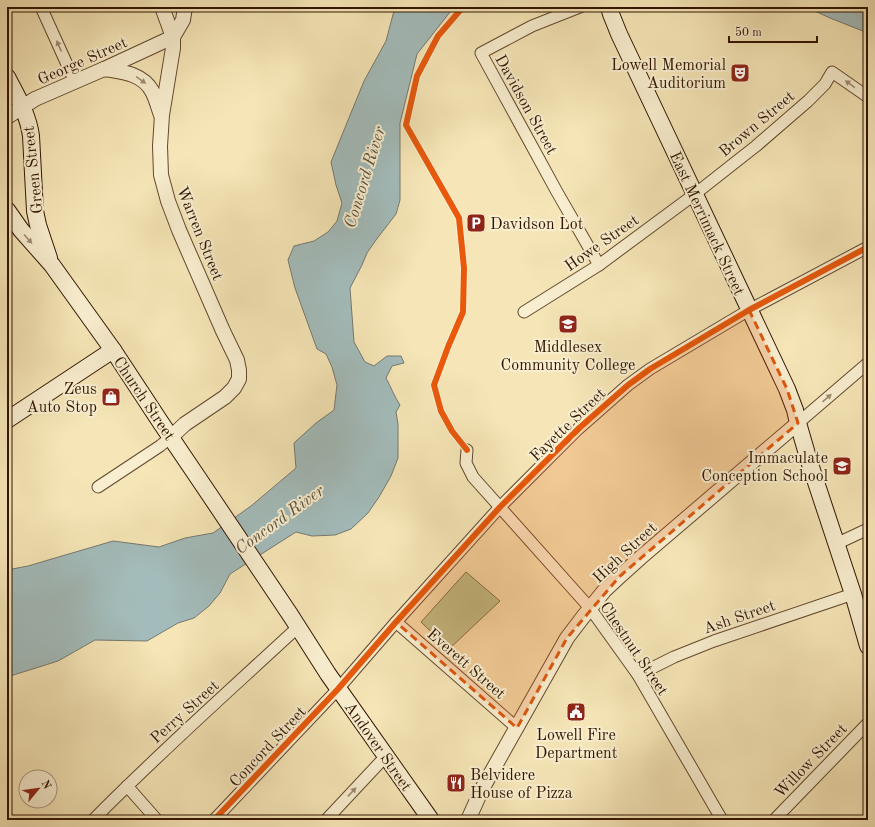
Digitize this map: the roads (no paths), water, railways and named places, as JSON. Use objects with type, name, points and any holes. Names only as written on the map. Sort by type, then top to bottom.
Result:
[{"type":"main road","name":"East Merrimack Street","points":[[609,7],[619,34],[787,389],[853,594],[868,646]]},
{"type":"main road","name":"Green Street","points":[[7,77],[23,107],[29,124],[35,211],[38,225],[52,265]]},
{"type":"main road","name":"Church Street","points":[[7,210],[20,230],[52,265],[113,350],[275,592]]},
{"type":"main road","points":[[7,420],[113,350]]},
{"type":"main road","name":"Andover Street","points":[[275,592],[338,689],[431,820]]},
{"type":"street","points":[[41,7],[75,82]]},
{"type":"street","points":[[162,7],[173,37]]},
{"type":"street","name":"Warren Street","points":[[171,437],[185,424],[225,397],[234,388],[239,378],[237,360],[168,201],[160,164],[162,115],[173,48],[173,37],[183,20],[185,7]]},
{"type":"street","name":"Davidson Street","points":[[580,7],[532,26],[480,53],[599,265]]},
{"type":"street","name":"George Street","points":[[7,117],[35,100],[173,37]]},
{"type":"street","points":[[104,69],[128,73],[137,76],[146,82],[152,90],[162,115]]},
{"type":"street","name":"Brown Street","points":[[695,194],[756,146],[808,101],[825,84],[832,72],[868,97]]},
{"type":"street","name":"Howe Street","points":[[524,312],[599,265],[695,194]]},
{"type":"street","name":"Fayette Street","points":[[338,689],[396,622],[500,507],[578,429],[628,385],[650,369],[749,310],[868,248]]},
{"type":"street","name":"High Street","points":[[468,820],[482,789],[567,638],[604,591],[640,558],[868,363]]},
{"type":"street","points":[[98,487],[160,446],[171,437]]},
{"type":"street","name":"Chestnut Street","points":[[467,450],[466,463],[473,477],[590,608],[638,675],[722,820]]},
{"type":"street","points":[[836,544],[868,529]]},
{"type":"street","name":"Ash Street","points":[[638,675],[674,657],[714,641],[853,594]]},
{"type":"street","name":"Everett Street","points":[[396,622],[517,728]]},
{"type":"street","name":"Perry Street","points":[[93,820],[184,731],[298,627]]},
{"type":"street","name":"Concord Street","points":[[214,820],[338,689]]},
{"type":"street","name":"Willow Street","points":[[774,820],[868,723]]},
{"type":"street","points":[[326,820],[386,757]]},
{"type":"street","points":[[127,786],[157,820]]},
{"type":"water","name":"Concord River","points":[[395,7],[454,7],[417,54],[400,123],[400,200],[396,214],[367,253],[350,288],[354,342],[365,362],[374,366],[387,356],[401,356],[404,363],[392,366],[386,378],[400,405],[396,412],[398,424],[398,458],[391,476],[379,497],[368,513],[351,529],[335,535],[312,536],[296,532],[230,574],[220,593],[209,606],[194,618],[178,623],[147,641],[95,640],[58,661],[7,677],[7,570],[28,566],[113,541],[159,547],[185,538],[213,533],[251,506],[296,468],[294,443],[316,423],[334,410],[337,385],[332,367],[326,354],[317,349],[295,288],[288,260],[294,246],[314,241],[328,232],[337,221],[342,203],[331,162],[364,81],[386,41]]},
{"type":"water","points":[[806,7],[868,7],[868,33],[830,18]]},
{"type":"place","name":"Lowell Memorial Auditorium","points":[[740,73]]},
{"type":"place","name":"Davidson Lot","points":[[476,223]]},
{"type":"place","name":"Middlesex Community College","points":[[568,324]]},
{"type":"place","name":"Zeus Auto Stop","points":[[111,397]]},
{"type":"place","name":"Immaculate Conception School","points":[[842,466]]},
{"type":"place","name":"Lowell Fire Department","points":[[576,712]]},
{"type":"place","name":"Belvidere House of Pizza","points":[[456,783]]}]
